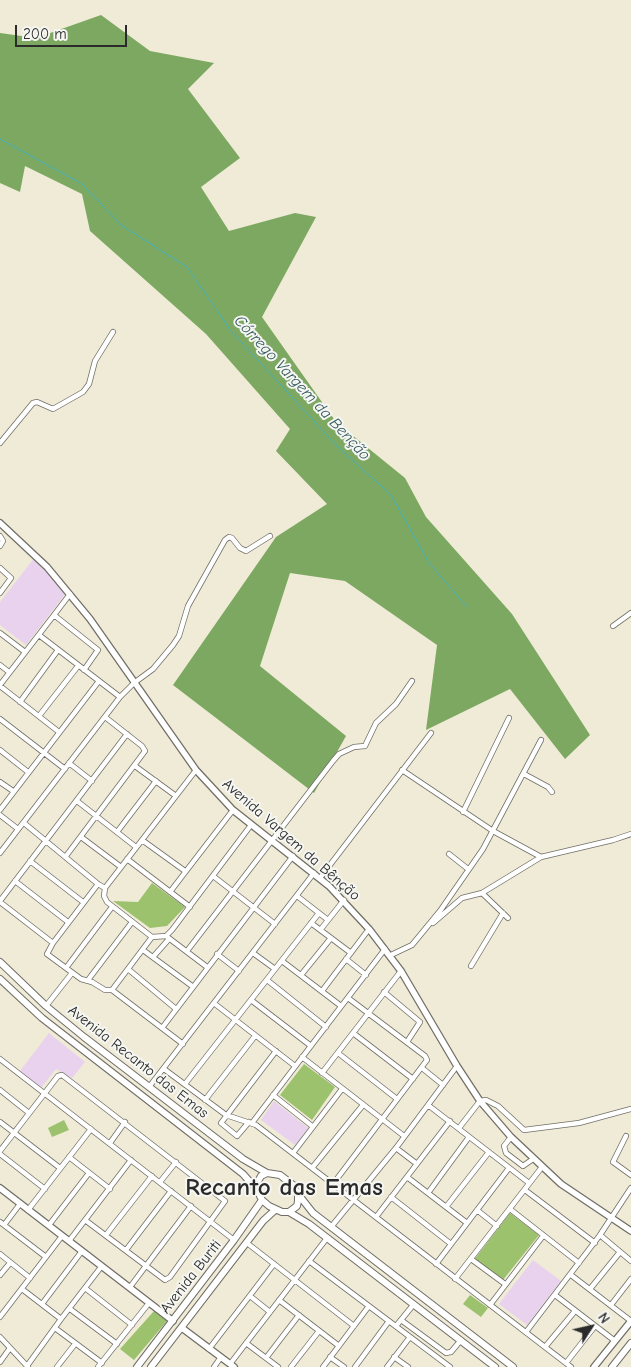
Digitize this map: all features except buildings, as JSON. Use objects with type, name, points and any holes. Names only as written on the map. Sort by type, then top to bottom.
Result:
[{"type":"main road","name":"Avenida Recanto das Emas","points":[[0,963],[51,1011],[130,1074],[242,1159],[268,1173]]},
{"type":"main road","name":"Avenida Recanto das Emas","points":[[1,981],[42,1018],[243,1174],[257,1190]]},
{"type":"main road","points":[[42,1018],[49,1016],[51,1011]]},
{"type":"main road","points":[[114,1074],[123,1071],[121,1066]]},
{"type":"main road","points":[[124,1082],[126,1075],[130,1074]]},
{"type":"main road","points":[[495,1367],[309,1224],[289,1212],[275,1210],[262,1200],[257,1190],[258,1179],[268,1173],[280,1175],[288,1179],[307,1207],[513,1367]]},
{"type":"main road","points":[[289,1212],[296,1206],[298,1194]]},
{"type":"main road","name":"Avenida Buriti","points":[[139,1364],[234,1240],[262,1200]]},
{"type":"main road","name":"Avenida Buriti","points":[[151,1367],[266,1217],[275,1210]]},
{"type":"main road","points":[[394,1290],[403,1288],[403,1282]]},
{"type":"main road","points":[[406,1299],[406,1293],[412,1289]]},
{"type":"main road","points":[[473,1350],[481,1349],[483,1343]]},
{"type":"main road","points":[[612,1367],[631,1343]]},
{"type":"main road","points":[[151,1349],[154,1357],[160,1356]]},
{"type":"main road","points":[[139,1364],[148,1362],[151,1367]]},
{"type":"main road","points":[[504,1367],[513,1367]]},
{"type":"street","points":[[0,443],[32,403],[37,402],[46,408],[54,409],[83,392],[89,384],[95,361],[113,332]]},
{"type":"street","name":"Avenida Vargem da Bênção","points":[[0,523],[47,567],[90,619],[196,770],[233,810],[314,873],[344,900],[391,955],[457,1066],[480,1101],[511,1138],[561,1184],[631,1231]]},
{"type":"street","points":[[0,536],[3,541],[0,546]]},
{"type":"street","points":[[0,853],[120,697],[134,683],[153,669],[173,645],[179,636],[188,606],[225,540],[229,537],[232,538],[240,548],[246,551],[270,536]]},
{"type":"street","points":[[0,568],[11,578],[0,593]]},
{"type":"street","points":[[59,732],[0,686],[70,594]]},
{"type":"street","points":[[613,626],[631,613]]},
{"type":"street","points":[[54,614],[98,650],[84,670]]},
{"type":"street","points":[[0,633],[25,652]]},
{"type":"street","points":[[39,634],[120,697]]},
{"type":"street","points":[[20,702],[58,650]]},
{"type":"street","points":[[0,665],[9,672]]},
{"type":"street","points":[[39,716],[78,666]]},
{"type":"street","points":[[0,810],[99,681]]},
{"type":"street","points":[[187,951],[339,754],[356,746],[363,747],[367,744],[376,722],[396,704],[412,681]]},
{"type":"street","points":[[66,856],[136,766],[145,749],[105,717]]},
{"type":"street","points":[[463,812],[509,718]]},
{"type":"street","points":[[0,719],[64,769]]},
{"type":"street","points":[[320,878],[432,733]]},
{"type":"street","points":[[53,943],[0,902],[127,734]]},
{"type":"street","points":[[391,955],[412,945],[430,925],[493,831],[541,740]]},
{"type":"street","points":[[0,750],[28,772]]},
{"type":"street","points":[[69,763],[92,781]]},
{"type":"street","points":[[136,766],[176,796]]},
{"type":"street","points":[[196,770],[105,888],[104,896],[112,907],[152,937],[168,937],[207,966]]},
{"type":"street","points":[[402,770],[493,831],[541,857]]},
{"type":"street","points":[[524,774],[548,787],[552,792]]},
{"type":"street","points":[[117,832],[156,781]]},
{"type":"street","points":[[0,782],[13,791]]},
{"type":"street","points":[[77,801],[136,847]]},
{"type":"street","points":[[170,892],[233,810]]},
{"type":"street","points":[[0,814],[18,829]]},
{"type":"street","points":[[24,823],[105,888]]},
{"type":"street","points":[[153,958],[251,825]]},
{"type":"street","points":[[430,925],[462,898],[482,893],[541,857],[631,834]]},
{"type":"street","points":[[81,837],[121,867]]},
{"type":"street","points":[[142,840],[185,872]]},
{"type":"street","points":[[449,854],[468,869]]},
{"type":"street","points":[[162,1028],[207,966],[293,856]]},
{"type":"street","points":[[127,860],[190,907]]},
{"type":"street","points":[[30,862],[83,902]]},
{"type":"street","points":[[150,1088],[314,873]]},
{"type":"street","points":[[213,876],[275,924]]},
{"type":"street","points":[[15,881],[68,922]]},
{"type":"street","points":[[98,884],[94,892],[83,902],[46,954],[72,973],[105,990],[112,990],[183,1044]]},
{"type":"street","points":[[94,892],[98,897],[104,896]]},
{"type":"street","points":[[482,893],[508,918]]},
{"type":"street","points":[[297,896],[328,920]]},
{"type":"street","points":[[320,929],[344,900]]},
{"type":"street","points":[[66,968],[112,907]]},
{"type":"street","points":[[185,1084],[319,913]]},
{"type":"street","points":[[471,966],[503,913]]},
{"type":"street","points":[[88,980],[132,922]]},
{"type":"street","points":[[311,923],[351,953]]},
{"type":"street","points":[[322,991],[369,929]]},
{"type":"street","points":[[112,990],[152,937]]},
{"type":"street","points":[[302,975],[331,938]]},
{"type":"street","points":[[276,1051],[221,1124],[234,1135],[238,1135],[251,1122],[386,949]]},
{"type":"street","points":[[143,950],[192,986]]},
{"type":"street","points":[[253,953],[275,969]]},
{"type":"street","points":[[217,954],[239,971]]},
{"type":"street","points":[[346,960],[366,975]]},
{"type":"street","points":[[282,961],[341,1006]]},
{"type":"street","points":[[128,969],[176,1009]]},
{"type":"street","points":[[322,1073],[401,971]]},
{"type":"street","points":[[46,1006],[72,973]]},
{"type":"street","points":[[267,980],[326,1027]]},
{"type":"street","points":[[384,992],[420,1022],[407,1042]]},
{"type":"street","points":[[333,1184],[422,1068],[427,1058],[348,998]]},
{"type":"street","points":[[251,1000],[311,1046]]},
{"type":"street","points":[[215,1004],[295,1066]]},
{"type":"street","points":[[353,1033],[413,1079]]},
{"type":"street","points":[[205,1100],[255,1036]]},
{"type":"street","points":[[338,1053],[397,1100]]},
{"type":"street","points":[[302,1057],[404,1136]]},
{"type":"street","points":[[0,1059],[212,1221],[234,1240]]},
{"type":"street","points":[[333,1227],[396,1148],[457,1066]]},
{"type":"street","points":[[422,1068],[443,1085]]},
{"type":"street","points":[[164,1069],[226,1115],[251,1122],[571,1367]]},
{"type":"street","points":[[45,1188],[0,1153],[29,1113],[62,1075],[226,1202],[168,1279],[163,1279],[85,1220]]},
{"type":"street","points":[[293,1153],[342,1089]]},
{"type":"street","points":[[0,1090],[29,1113]]},
{"type":"street","points":[[273,1095],[312,1126]]},
{"type":"street","points":[[459,1128],[480,1101],[489,1101],[498,1106],[524,1130],[579,1123],[631,1109]]},
{"type":"street","points":[[312,1168],[363,1105]]},
{"type":"street","points":[[428,1105],[529,1183]]},
{"type":"street","points":[[376,1217],[450,1121]]},
{"type":"street","points":[[0,1122],[60,1168]]},
{"type":"street","points":[[110,1143],[125,1122]]},
{"type":"street","points":[[28,1210],[92,1129]]},
{"type":"street","points":[[626,1136],[613,1162],[631,1175]]},
{"type":"street","points":[[428,1193],[469,1137]]},
{"type":"street","points":[[511,1138],[504,1146],[506,1153],[523,1166],[533,1159]]},
{"type":"street","points":[[396,1148],[416,1164]]},
{"type":"street","points":[[446,1207],[489,1152]]},
{"type":"street","points":[[69,1157],[110,1189]]},
{"type":"street","points":[[69,1241],[131,1160]]},
{"type":"street","points":[[160,1182],[176,1162]]},
{"type":"street","points":[[456,1279],[542,1167]]},
{"type":"street","points":[[436,1264],[509,1168]]},
{"type":"street","points":[[49,1226],[89,1173]]},
{"type":"street","points":[[106,1235],[152,1176]]},
{"type":"street","points":[[407,1177],[467,1224]]},
{"type":"street","points":[[0,1188],[173,1321]]},
{"type":"street","points":[[526,1332],[600,1235],[631,1188]]},
{"type":"street","points":[[524,1190],[594,1242]]},
{"type":"street","points":[[126,1250],[172,1191]]},
{"type":"street","points":[[392,1197],[451,1244]]},
{"type":"street","points":[[20,1204],[2,1223],[46,1257]]},
{"type":"street","points":[[130,1287],[191,1206]]},
{"type":"street","points":[[477,1210],[497,1226]]},
{"type":"street","points":[[510,1210],[579,1263]]},
{"type":"street","points":[[600,1235],[631,1261]]},
{"type":"street","points":[[0,1318],[62,1236]]},
{"type":"street","points":[[490,1305],[543,1236]]},
{"type":"street","points":[[182,1328],[232,1366],[246,1343],[326,1238]]},
{"type":"street","points":[[247,1243],[354,1326]]},
{"type":"street","points":[[42,1304],[82,1251]]},
{"type":"street","points":[[590,1289],[620,1252]]},
{"type":"street","points":[[0,1254],[30,1278]]},
{"type":"street","points":[[471,1259],[505,1284]]},
{"type":"street","points":[[309,1261],[450,1367]]},
{"type":"street","points":[[0,1276],[10,1263]]},
{"type":"street","points":[[209,1349],[274,1264]]},
{"type":"street","points":[[0,1337],[27,1366],[101,1266]]},
{"type":"street","points":[[571,1274],[631,1321],[594,1367]]},
{"type":"street","points":[[611,1305],[631,1279]]},
{"type":"street","points":[[85,1288],[132,1325]]},
{"type":"street","points":[[22,1289],[61,1319]]},
{"type":"street","points":[[555,1295],[615,1341]]},
{"type":"street","points":[[250,1296],[270,1312]]},
{"type":"street","points":[[279,1300],[339,1346]]},
{"type":"street","points":[[55,1328],[100,1365],[149,1303]]},
{"type":"street","points":[[396,1326],[414,1304]]},
{"type":"street","points":[[323,1367],[369,1306]]},
{"type":"street","points":[[70,1309],[117,1344]]},
{"type":"street","points":[[545,1347],[575,1311]]},
{"type":"street","points":[[266,1358],[299,1315]]},
{"type":"street","points":[[401,1320],[446,1353],[451,1352],[461,1340]]},
{"type":"street","points":[[355,1367],[389,1321]]},
{"type":"street","points":[[566,1363],[595,1326]]},
{"type":"street","points":[[291,1367],[319,1331]]},
{"type":"street","points":[[387,1367],[410,1337]]},
{"type":"street","points":[[246,1343],[278,1367]]},
{"type":"street","points":[[57,1367],[75,1344]]},
{"type":"street","points":[[0,1362],[10,1348]]},
{"type":"street","points":[[214,1367],[221,1357]]},
{"type":"street","points":[[330,1357],[344,1367]]},
{"type":"street","points":[[394,1357],[408,1367]]},
{"type":"shaded area","points":[[35,557],[66,593],[26,645],[0,625],[0,602]]},
{"type":"shaded area","points":[[49,1033],[85,1062],[72,1078],[56,1069],[40,1089],[20,1071]]},
{"type":"shaded area","points":[[274,1101],[308,1128],[295,1145],[261,1120]]},
{"type":"shaded area","points":[[533,1260],[561,1281],[527,1325],[499,1304]]},
{"type":"green space","points":[[101,15],[150,51],[214,63],[188,89],[240,158],[201,187],[229,231],[295,213],[316,217],[262,317],[336,422],[405,478],[426,517],[512,614],[590,735],[565,759],[510,689],[426,730],[437,645],[345,581],[290,573],[260,666],[346,736],[314,793],[173,685],[276,537],[327,504],[276,451],[290,429],[206,334],[90,231],[82,194],[25,166],[20,192],[0,183],[0,33],[36,38]]},
{"type":"green space","points":[[152,883],[185,907],[167,926],[150,928],[113,901],[138,902]]},
{"type":"green space","points":[[304,1064],[335,1087],[312,1120],[280,1095]]},
{"type":"green space","points":[[64,1120],[69,1130],[52,1137],[48,1128]]},
{"type":"green space","points":[[510,1213],[539,1235],[503,1280],[474,1260]]},
{"type":"green space","points":[[470,1295],[488,1308],[481,1317],[463,1304]]},
{"type":"green space","points":[[154,1311],[167,1321],[134,1360],[120,1349]]},
{"type":"waterway","name":"Córrego Vargem da Benção","points":[[0,139],[82,184],[121,225],[187,267],[231,331],[338,447],[391,495],[429,563],[468,608]]},
{"type":"district","name":"Recanto das Emas","points":[[284,1188]]}]
